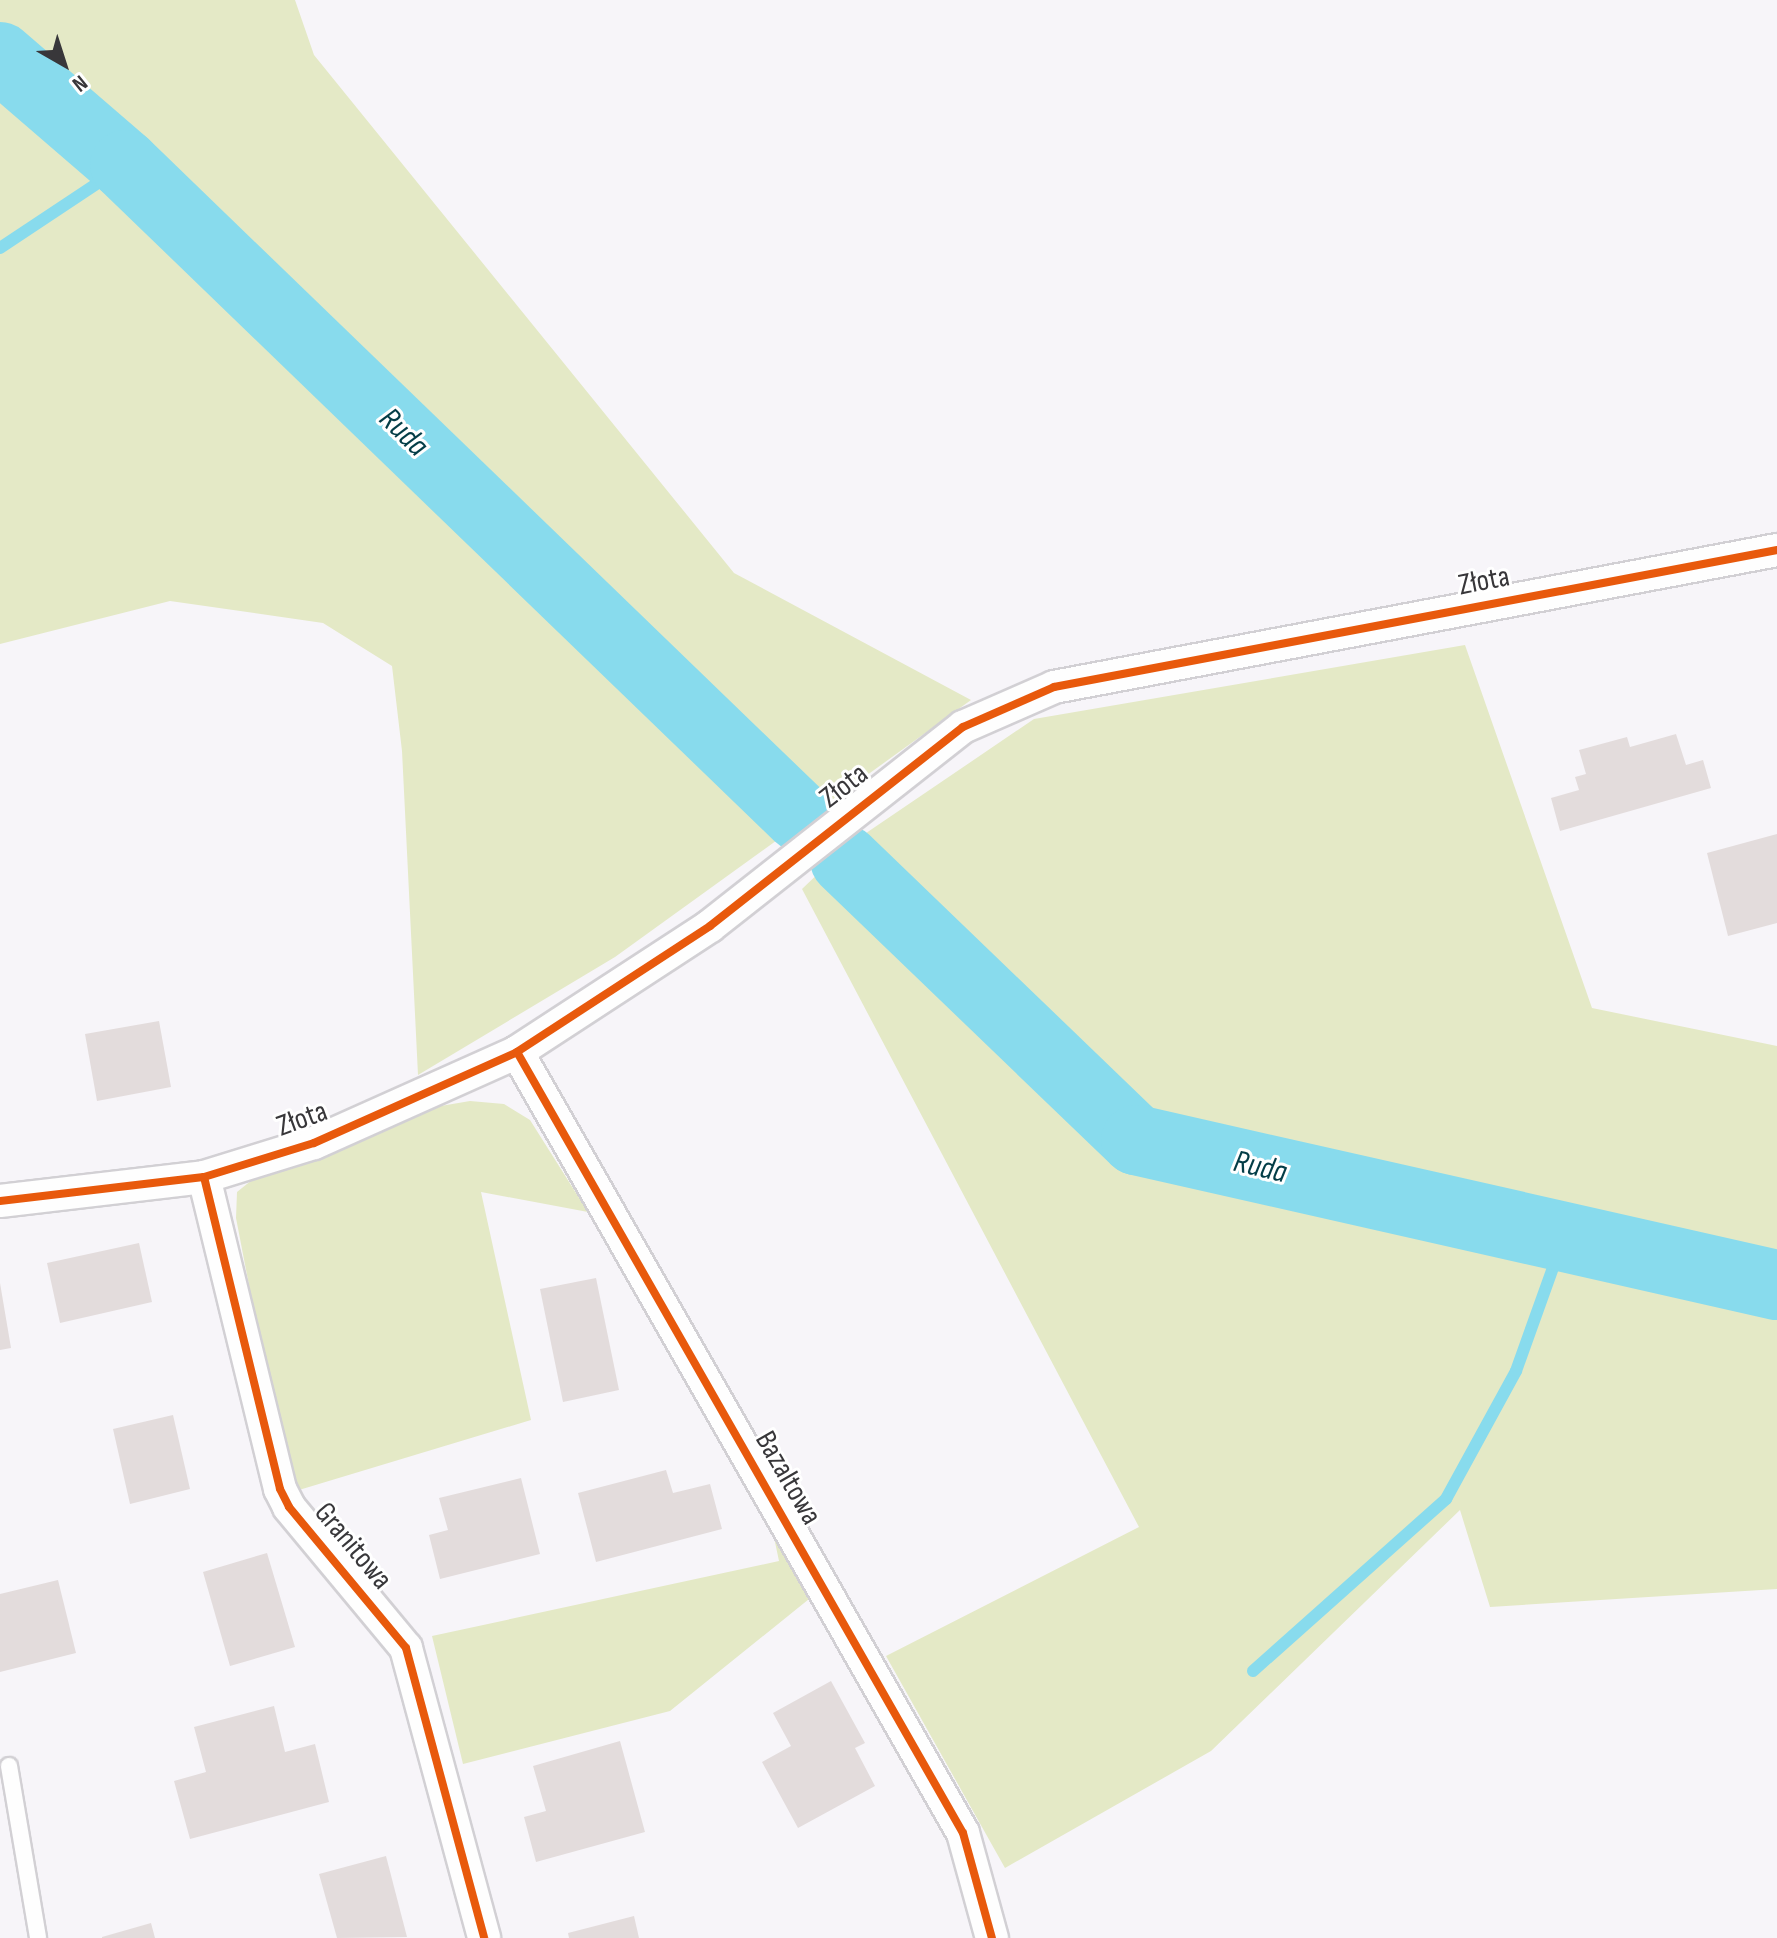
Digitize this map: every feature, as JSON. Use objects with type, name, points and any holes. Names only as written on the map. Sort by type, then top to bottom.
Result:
[{"type":"street","name":"Złota","points":[[0,1201],[204,1177],[314,1143],[517,1052],[710,926],[963,727],[1054,687],[1777,550]]},
{"type":"street","name":"Bazaltowa","points":[[517,1052],[963,1833],[992,1938]]},
{"type":"street","name":"Granitowa","points":[[204,1177],[280,1489],[297,1517],[406,1648],[484,1938]]},
{"type":"lane","points":[[9,1766],[38,1938]]},
{"type":"green space","points":[[0,0],[295,0],[314,55],[734,573],[971,700],[615,957],[418,1075],[402,751],[392,666],[323,623],[170,601],[0,644]]},
{"type":"green space","points":[[1465,645],[1592,1008],[1777,1046],[1777,1589],[1490,1607],[1460,1510],[1211,1751],[1005,1868],[886,1656],[1139,1527],[802,889],[847,846],[1034,719]]},
{"type":"green space","points":[[470,1101],[504,1104],[530,1120],[588,1212],[481,1192],[531,1420],[299,1490],[277,1430],[236,1218],[237,1192],[262,1172],[323,1158],[429,1108]]},
{"type":"green space","points":[[772,1528],[814,1595],[670,1711],[463,1764],[432,1636],[779,1561]]},
{"type":"building","points":[[1676,734],[1686,765],[1703,760],[1711,788],[1560,831],[1551,798],[1579,790],[1575,777],[1586,774],[1579,750],[1627,737],[1630,747]]},
{"type":"building","points":[[1777,834],[1777,923],[1728,936],[1707,853]]},
{"type":"building","points":[[159,1021],[171,1087],[97,1101],[85,1034]]},
{"type":"building","points":[[139,1243],[152,1302],[60,1323],[47,1263]]},
{"type":"building","points":[[596,1278],[619,1390],[563,1402],[540,1289]]},
{"type":"building","points":[[0,1283],[11,1348],[0,1350]]},
{"type":"building","points":[[173,1415],[190,1489],[130,1504],[113,1429]]},
{"type":"building","points":[[666,1470],[673,1493],[710,1484],[722,1529],[596,1562],[578,1493]]},
{"type":"building","points":[[521,1478],[540,1554],[440,1579],[429,1535],[448,1530],[439,1498]]},
{"type":"building","points":[[267,1553],[295,1647],[230,1666],[203,1572]]},
{"type":"building","points":[[58,1580],[76,1653],[0,1672],[0,1594]]},
{"type":"building","points":[[831,1681],[865,1743],[855,1748],[875,1786],[798,1828],[762,1762],[791,1746],[773,1713]]},
{"type":"building","points":[[274,1706],[285,1752],[315,1744],[329,1802],[190,1839],[174,1781],[206,1772],[194,1727]]},
{"type":"building","points":[[620,1741],[645,1832],[536,1862],[524,1817],[546,1811],[533,1766]]},
{"type":"building","points":[[386,1856],[407,1937],[337,1938],[319,1874]]},
{"type":"building","points":[[634,1916],[639,1938],[569,1938],[568,1933]]},
{"type":"building","points":[[151,1923],[155,1938],[102,1938],[102,1937]]},
{"type":"waterway","name":"Ruda","points":[[0,57],[125,165],[799,816]]},
{"type":"waterway","points":[[0,248],[125,165]]},
{"type":"waterway","name":"Ruda","points":[[845,860],[1136,1140],[1777,1285]]},
{"type":"waterway","points":[[1253,1671],[1446,1499],[1516,1371],[1564,1237]]},
{"type":"cycle path","points":[[0,1201],[204,1177],[314,1143],[517,1052],[710,926],[963,727],[1054,687],[1777,550]]},
{"type":"cycle path","points":[[517,1052],[963,1833],[992,1938]]},
{"type":"cycle path","points":[[204,1177],[280,1489],[289,1507],[406,1648],[484,1938]]}]
